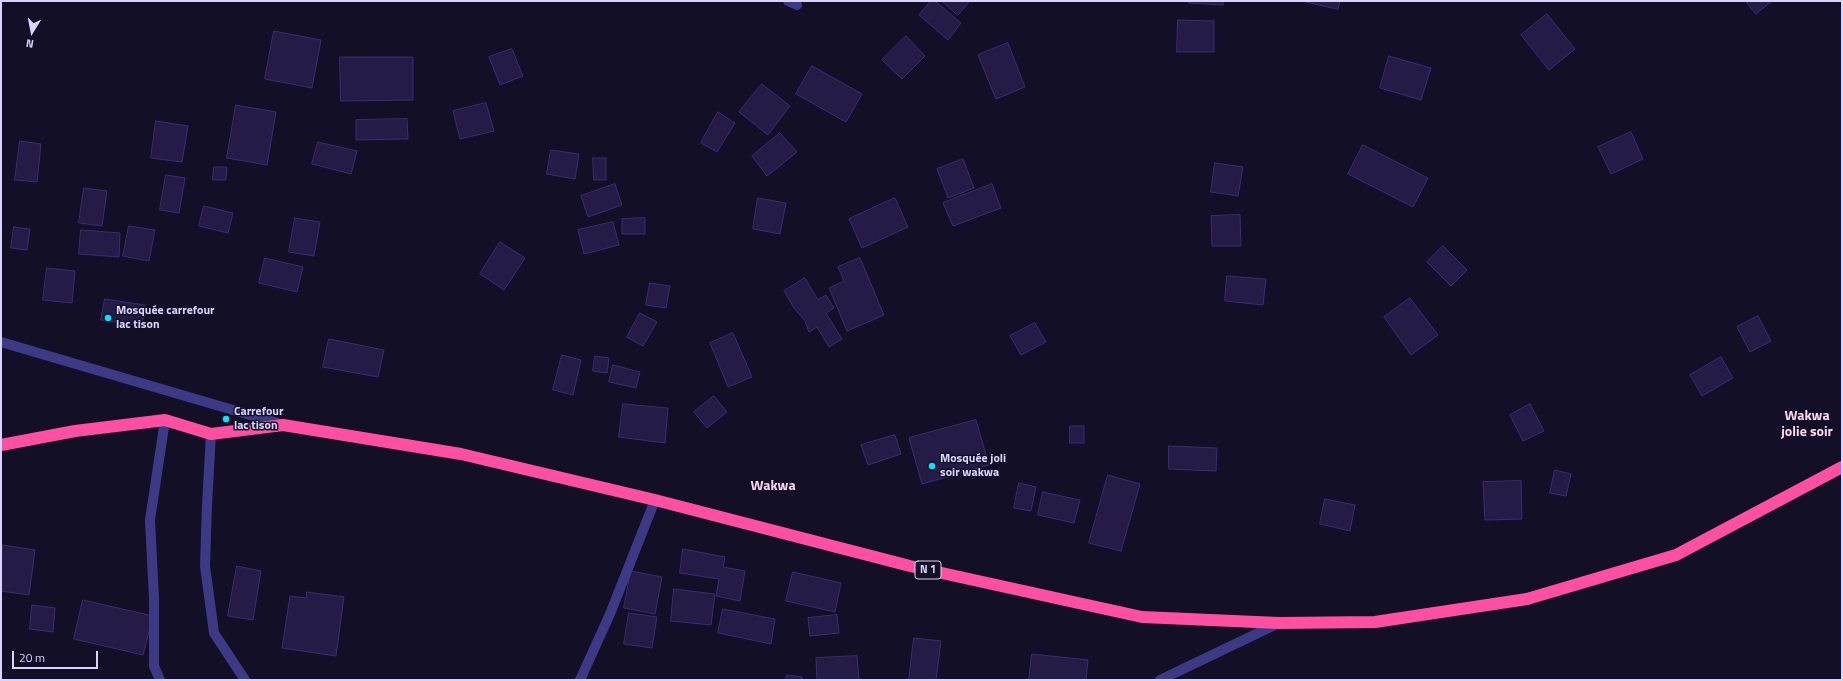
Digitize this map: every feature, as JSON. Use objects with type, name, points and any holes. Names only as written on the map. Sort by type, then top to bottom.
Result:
[{"type":"highway","name":"N 1","points":[[1,445],[75,431],[165,420],[211,434],[283,425],[461,454],[655,500],[910,566],[1142,617],[1279,623],[1375,622],[1527,599],[1676,555],[1842,467]]},
{"type":"street","points":[[1,342],[283,425]]},
{"type":"street","points":[[160,680],[154,666],[154,599],[150,520],[165,420]]},
{"type":"street","points":[[211,434],[207,505],[206,566],[214,633],[245,680]]},
{"type":"street","points":[[580,680],[610,614],[655,500]]},
{"type":"street","points":[[1160,680],[1279,623]]},
{"type":"building","points":[[931,1],[935,1],[961,23],[948,40],[919,15]]},
{"type":"building","points":[[942,1],[970,1],[958,15]]},
{"type":"building","points":[[1189,1],[1223,1],[1223,5],[1189,3]]},
{"type":"building","points":[[1302,1],[1340,1],[1338,9]]},
{"type":"building","points":[[1746,1],[1772,1],[1756,14]]},
{"type":"building","points":[[1547,14],[1575,49],[1549,70],[1521,35]]},
{"type":"building","points":[[1178,20],[1214,21],[1214,52],[1177,52]]},
{"type":"building","points":[[274,31],[321,40],[312,88],[265,79]]},
{"type":"building","points":[[906,36],[925,56],[902,79],[882,60]]},
{"type":"building","points":[[1008,43],[1025,87],[996,99],[978,55]]},
{"type":"building","points":[[512,49],[523,76],[500,85],[489,57]]},
{"type":"building","points":[[1389,56],[1431,68],[1421,100],[1380,88]]},
{"type":"building","points":[[340,57],[413,57],[413,100],[341,101]]},
{"type":"building","points":[[812,66],[862,94],[846,122],[796,94]]},
{"type":"building","points":[[762,84],[790,106],[768,135],[739,112]]},
{"type":"building","points":[[486,103],[494,131],[460,139],[453,111]]},
{"type":"building","points":[[236,105],[276,112],[267,165],[227,158]]},
{"type":"building","points":[[718,112],[735,123],[717,152],[701,143]]},
{"type":"building","points":[[407,119],[408,139],[356,140],[356,120]]},
{"type":"building","points":[[156,121],[188,126],[182,162],[151,158]]},
{"type":"building","points":[[1631,132],[1643,159],[1611,174],[1598,147]]},
{"type":"building","points":[[780,133],[797,152],[767,176],[752,156]]},
{"type":"building","points":[[20,141],[41,144],[37,182],[15,180]]},
{"type":"building","points":[[318,142],[357,151],[351,174],[312,164]]},
{"type":"building","points":[[1363,145],[1428,178],[1413,207],[1348,174]]},
{"type":"building","points":[[551,150],[579,154],[575,179],[547,174]]},
{"type":"building","points":[[593,158],[606,158],[606,180],[594,180]]},
{"type":"building","points":[[963,159],[974,188],[948,198],[937,169]]},
{"type":"building","points":[[1215,163],[1243,167],[1238,196],[1211,192]]},
{"type":"building","points":[[214,167],[227,167],[226,180],[213,180]]},
{"type":"building","points":[[166,175],[185,178],[179,213],[160,210]]},
{"type":"building","points":[[615,184],[622,205],[588,217],[581,196]]},
{"type":"building","points":[[992,184],[1001,208],[953,226],[943,203]]},
{"type":"building","points":[[84,188],[107,191],[102,226],[79,223]]},
{"type":"building","points":[[758,198],[786,203],[780,234],[753,229]]},
{"type":"building","points":[[895,198],[908,227],[862,248],[849,219]]},
{"type":"building","points":[[204,206],[233,213],[228,233],[199,226]]},
{"type":"building","points":[[1240,215],[1241,246],[1212,246],[1211,216]]},
{"type":"building","points":[[295,218],[320,222],[314,256],[289,252]]},
{"type":"building","points":[[645,218],[645,234],[622,234],[622,219]]},
{"type":"building","points":[[613,222],[619,245],[584,254],[578,230]]},
{"type":"building","points":[[129,226],[155,230],[149,261],[123,256]]},
{"type":"building","points":[[14,227],[30,229],[27,250],[11,248]]},
{"type":"building","points":[[81,230],[120,233],[119,257],[79,254]]},
{"type":"building","points":[[500,242],[525,258],[504,290],[480,274]]},
{"type":"building","points":[[1443,246],[1467,270],[1451,286],[1427,262]]},
{"type":"building","points":[[265,258],[303,267],[297,292],[259,283]]},
{"type":"building","points":[[860,258],[884,315],[847,331],[829,288],[844,281],[838,267]]},
{"type":"building","points":[[47,268],[75,271],[72,303],[43,300]]},
{"type":"building","points":[[1227,276],[1266,279],[1263,305],[1225,301]]},
{"type":"building","points":[[805,278],[818,300],[826,295],[834,308],[826,313],[842,339],[829,347],[817,327],[809,332],[805,321],[794,308],[784,291]]},
{"type":"building","points":[[650,283],[670,286],[666,308],[646,305]]},
{"type":"building","points":[[1410,298],[1438,335],[1411,355],[1384,317]]},
{"type":"building","points":[[105,299],[145,305],[142,326],[101,320]]},
{"type":"building","points":[[640,313],[657,322],[643,346],[627,337]]},
{"type":"building","points":[[1758,316],[1771,341],[1750,352],[1737,327]]},
{"type":"building","points":[[1035,323],[1046,342],[1021,355],[1010,336]]},
{"type":"building","points":[[733,333],[752,377],[728,387],[710,343]]},
{"type":"building","points":[[329,339],[384,350],[378,377],[323,367]]},
{"type":"building","points":[[562,355],[581,360],[573,395],[553,390]]},
{"type":"building","points":[[595,356],[609,358],[607,373],[593,371]]},
{"type":"building","points":[[1721,357],[1733,378],[1702,396],[1690,375]]},
{"type":"building","points":[[613,365],[640,372],[636,388],[609,382]]},
{"type":"building","points":[[714,396],[727,412],[707,428],[694,412]]},
{"type":"building","points":[[623,404],[668,408],[665,443],[619,437]]},
{"type":"building","points":[[1530,404],[1544,431],[1523,441],[1510,415]]},
{"type":"building","points":[[976,420],[989,465],[922,484],[909,438]]},
{"type":"building","points":[[1070,426],[1084,426],[1084,443],[1070,443]]},
{"type":"building","points":[[895,435],[901,454],[868,465],[861,445]]},
{"type":"building","points":[[1169,446],[1217,448],[1216,471],[1169,469]]},
{"type":"building","points":[[1555,470],[1571,474],[1566,496],[1550,493]]},
{"type":"building","points":[[1108,475],[1140,484],[1121,551],[1089,543]]},
{"type":"building","points":[[1521,481],[1522,519],[1485,520],[1483,482]]},
{"type":"building","points":[[1019,483],[1036,487],[1031,511],[1014,508]]},
{"type":"building","points":[[1043,492],[1080,500],[1074,523],[1038,515]]},
{"type":"building","points":[[1325,499],[1355,505],[1350,531],[1320,524]]},
{"type":"building","points":[[3,545],[35,550],[29,595],[1,591],[1,563]]},
{"type":"building","points":[[683,549],[725,557],[723,567],[745,571],[740,601],[716,596],[719,579],[680,573]]},
{"type":"building","points":[[237,566],[261,571],[253,620],[228,616]]},
{"type":"building","points":[[631,571],[662,577],[655,614],[624,608]]},
{"type":"building","points":[[793,572],[841,583],[835,612],[786,601]]},
{"type":"building","points":[[674,589],[715,594],[711,625],[671,621]]},
{"type":"building","points":[[307,592],[344,597],[336,656],[282,648],[290,596],[306,598]]},
{"type":"building","points":[[83,600],[153,616],[143,655],[74,639]]},
{"type":"building","points":[[32,605],[55,608],[53,632],[30,629]]},
{"type":"building","points":[[723,609],[775,619],[771,644],[718,633]]},
{"type":"building","points":[[629,613],[657,617],[652,648],[624,644]]},
{"type":"building","points":[[837,615],[839,633],[810,636],[808,618]]},
{"type":"building","points":[[914,638],[941,641],[936,680],[909,680]]},
{"type":"building","points":[[1032,654],[1088,660],[1086,680],[1029,680]]},
{"type":"building","points":[[857,656],[859,680],[817,680],[816,658]]},
{"type":"building","points":[[787,675],[802,677],[802,680],[786,680]]},
{"type":"place","name":"Mosquée carrefour lac tison","points":[[108,318]]},
{"type":"place","name":"Carrefour lac tison","points":[[226,419]]},
{"type":"place","name":"Mosquée joli soir wakwa","points":[[932,466]]},
{"type":"district","name":"Wakwa jolie soir","points":[[1807,426]]},
{"type":"district","name":"Wakwa","points":[[773,487]]}]
